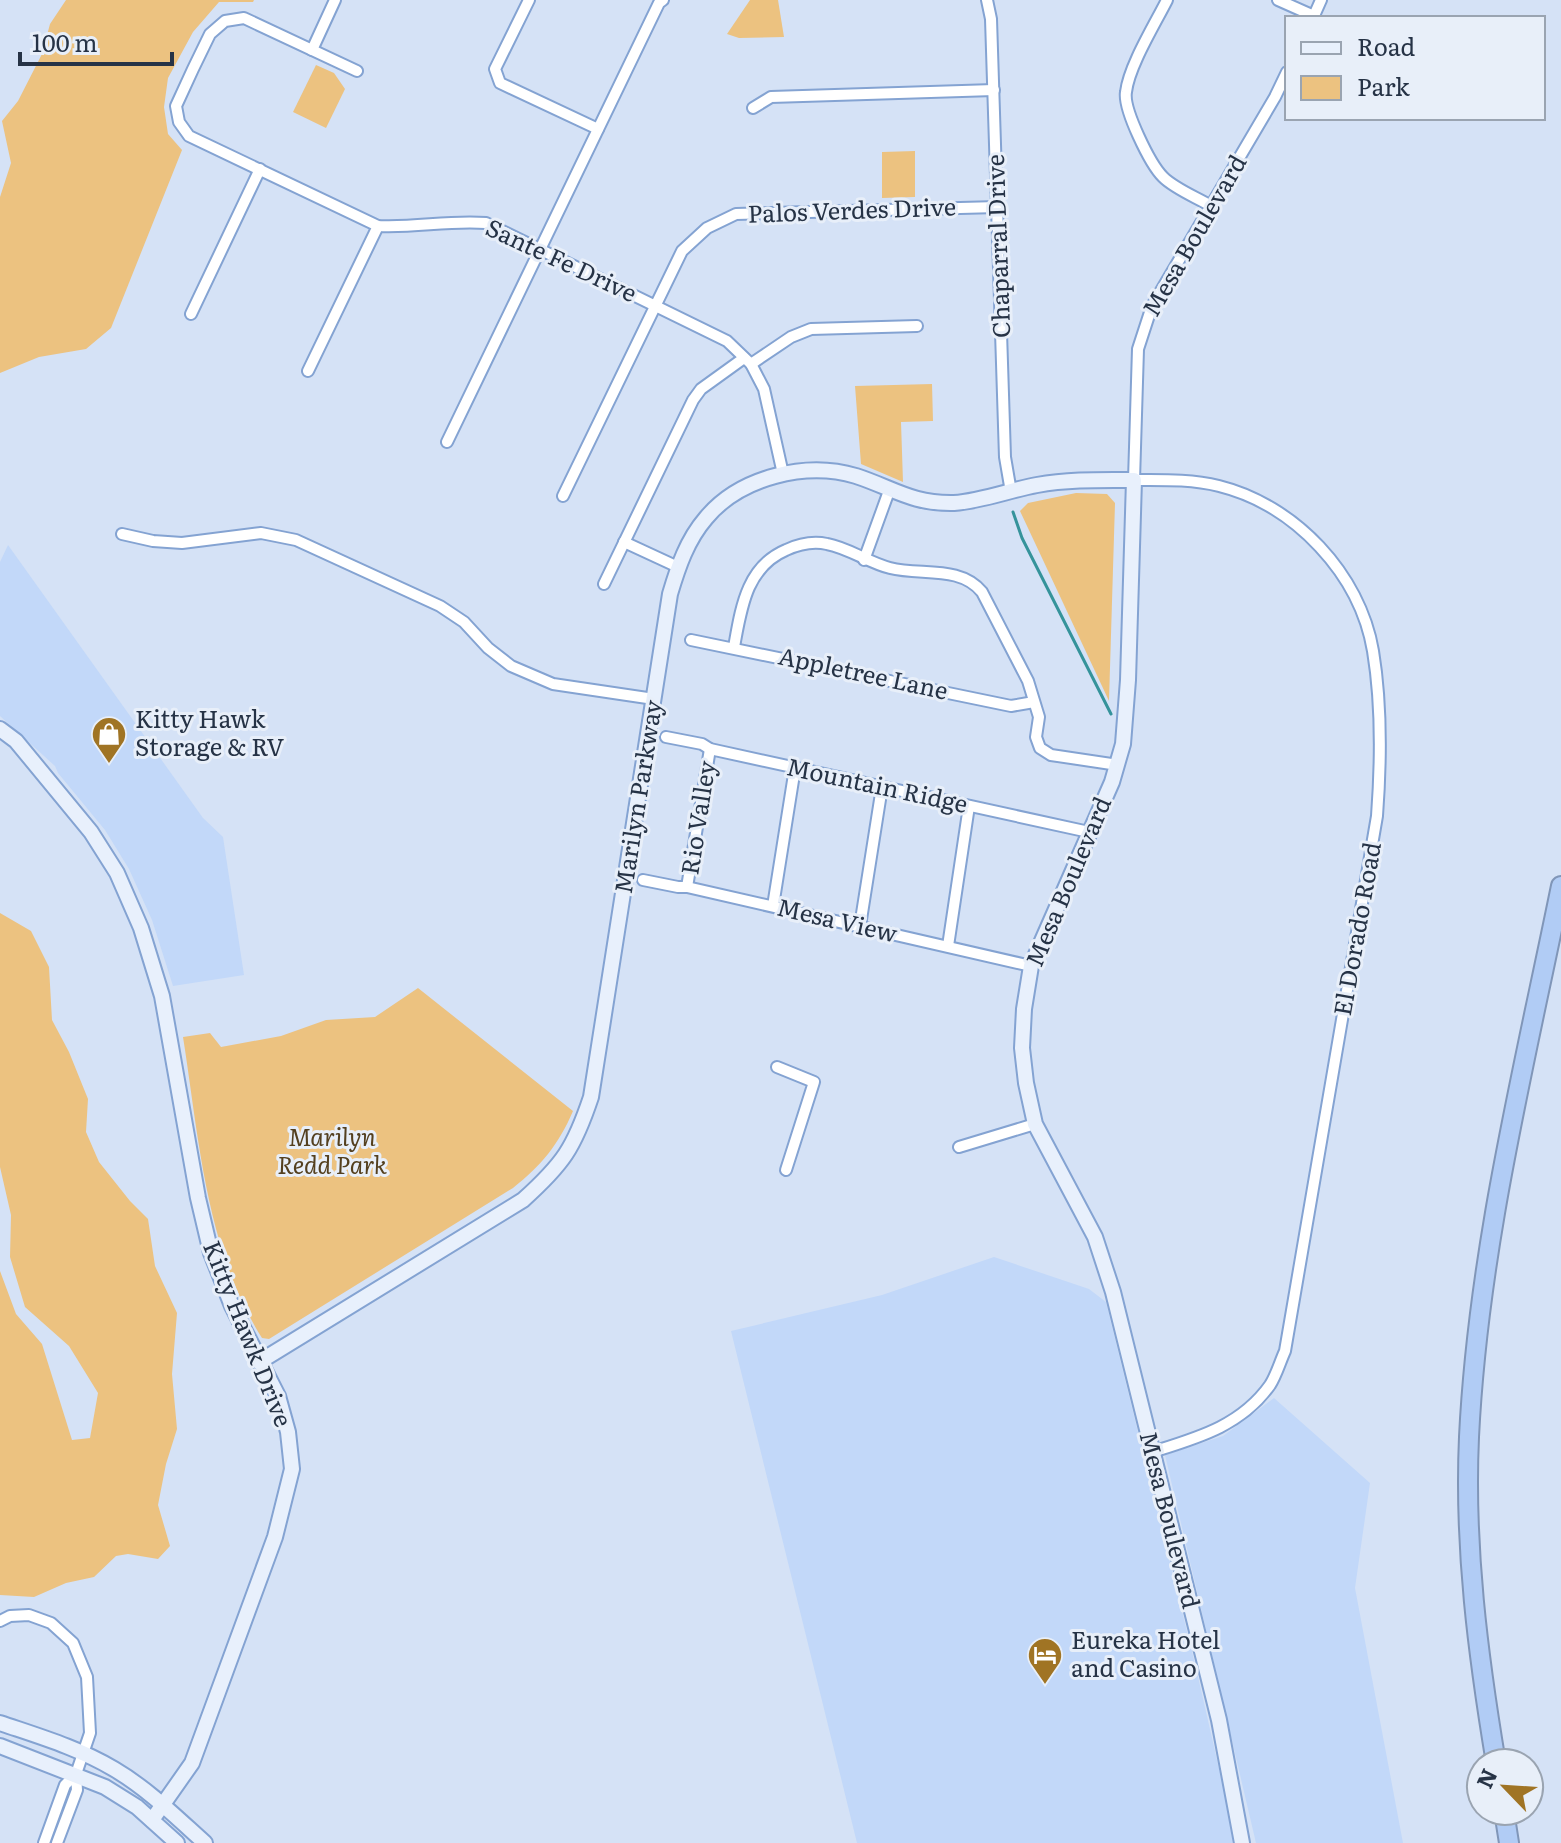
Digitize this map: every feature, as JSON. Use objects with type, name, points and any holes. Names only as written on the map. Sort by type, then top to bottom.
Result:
[{"type":"highway","points":[[1493,1747],[1472,1591],[1469,1492],[1472,1390],[1481,1301],[1496,1212],[1561,886]]},
{"type":"street","points":[[312,50],[335,0]]},
{"type":"street","points":[[529,0],[495,69],[500,83],[598,129]]},
{"type":"street","points":[[447,442],[663,0]]},
{"type":"street","name":"Chaparral Drive","points":[[987,0],[991,19],[994,90],[1005,457],[1011,492]]},
{"type":"street","points":[[1167,0],[1129,79],[1125,95],[1129,112],[1154,166],[1164,179],[1211,206]]},
{"type":"street","points":[[1278,0],[1311,16]]},
{"type":"street","name":"Sante Fe Drive","points":[[357,71],[244,18],[225,21],[210,34],[176,106],[179,122],[189,136],[378,226],[409,228],[456,221],[486,223],[727,341],[748,361],[764,389],[783,474]]},
{"type":"street","name":"Mesa Boulevard","points":[[1242,1843],[1219,1720],[1113,1292],[1095,1237],[1035,1124],[1022,1048],[1031,966],[1118,765],[1127,721],[1138,349],[1143,328],[1152,306],[1285,76]]},
{"type":"street","points":[[753,108],[771,97],[994,90]]},
{"type":"street","points":[[191,314],[260,169]]},
{"type":"street","name":"Palos Verdes Drive","points":[[563,496],[682,251],[707,228],[736,214],[998,207]]},
{"type":"street","points":[[308,371],[378,226]]},
{"type":"street","points":[[604,584],[701,389],[791,337],[811,329],[917,326]]},
{"type":"street","name":"Marilyn Parkway","points":[[259,1362],[523,1200],[554,1172],[578,1137],[591,1097],[670,594],[689,542],[707,516],[741,490],[783,474],[814,469],[855,476],[921,501],[956,503],[1036,485],[1081,480],[1134,480]]},
{"type":"street","name":"El Dorado Road","points":[[1134,480],[1180,480],[1220,486],[1257,500],[1288,518],[1313,539],[1332,561],[1361,609],[1373,650],[1381,764],[1377,816],[1285,1351],[1270,1384],[1244,1413],[1210,1434],[1152,1452]]},
{"type":"street","points":[[864,560],[889,491]]},
{"type":"street","points":[[122,534],[182,543],[261,533],[296,540],[440,606],[464,622],[488,648],[511,666],[553,684],[654,699]]},
{"type":"street","points":[[624,542],[678,567]]},
{"type":"street","points":[[734,647],[741,606],[752,579],[770,556],[794,546],[830,544],[892,569],[950,575],[974,582],[1028,681],[1039,717],[1036,737],[1040,748],[1051,755],[1118,765]]},
{"type":"street","name":"Appletree Lane","points":[[691,640],[1011,706],[1034,702]]},
{"type":"street","name":"Kitty Hawk Drive","points":[[0,729],[16,741],[91,832],[117,873],[141,928],[162,996],[198,1198],[211,1253],[232,1306],[278,1396],[288,1432],[292,1469],[275,1537],[192,1763],[152,1820]]},
{"type":"street","name":"Mountain Ridge","points":[[666,737],[1089,832]]},
{"type":"street","name":"Rio Valley","points":[[687,887],[710,749]]},
{"type":"street","points":[[773,906],[795,768]]},
{"type":"street","points":[[860,926],[882,787]]},
{"type":"street","points":[[948,946],[969,806]]},
{"type":"street","name":"Mesa View","points":[[643,880],[773,906],[1031,966]]},
{"type":"street","points":[[777,1067],[814,1082],[786,1170]]},
{"type":"street","points":[[959,1147],[1035,1124]]},
{"type":"street","points":[[0,1621],[10,1616],[29,1615],[51,1623],[73,1643],[87,1677],[90,1733],[76,1774],[65,1785],[44,1843]]},
{"type":"street","points":[[0,1723],[113,1768],[205,1843]]},
{"type":"street","points":[[0,1746],[105,1787],[137,1807],[177,1843]]},
{"type":"street","points":[[57,1843],[77,1790],[76,1774]]},
{"type":"shaded area","name":"Kitty Hawk Storage & RV","points":[[8,545],[203,818],[223,837],[244,975],[173,986],[152,920],[129,869],[105,830],[55,766],[0,716],[0,562]]},
{"type":"shaded area","points":[[994,1257],[1089,1289],[1106,1302],[1196,1668],[1233,1843],[857,1843],[731,1331],[882,1295]]},
{"type":"shaded area","points":[[1274,1398],[1370,1483],[1355,1588],[1403,1843],[1256,1843],[1165,1455],[1223,1436]]},
{"type":"green space","points":[[66,0],[254,0],[219,2],[193,32],[168,78],[164,107],[168,134],[182,150],[111,328],[86,349],[39,357],[0,373],[0,197],[11,163],[2,121],[18,101],[42,54],[50,24]]},
{"type":"green space","points":[[750,0],[778,0],[784,37],[739,38],[727,34]]},
{"type":"green space","points":[[316,65],[334,73],[345,89],[326,128],[293,112]]},
{"type":"green space","points":[[915,151],[915,197],[882,198],[882,152]]},
{"type":"green space","points":[[932,384],[933,421],[901,422],[903,482],[861,464],[855,386]]},
{"type":"green space","points":[[1076,493],[1107,494],[1115,503],[1109,701],[1020,511],[1028,503]]},
{"type":"green space","points":[[0,913],[31,931],[49,967],[52,1020],[88,1099],[86,1132],[99,1162],[148,1219],[155,1266],[177,1313],[172,1374],[177,1429],[158,1505],[170,1546],[158,1559],[128,1554],[116,1556],[94,1577],[66,1583],[34,1597],[0,1595],[0,1271],[16,1314],[42,1344],[72,1440],[90,1438],[98,1393],[69,1346],[25,1307],[10,1257],[11,1215],[0,1167]]},
{"type":"green space","name":"Marilyn Redd Park","points":[[418,988],[573,1111],[548,1154],[513,1188],[269,1339],[262,1338],[243,1304],[217,1231],[200,1153],[183,1037],[210,1033],[221,1047],[281,1036],[326,1020],[375,1017]]},
{"type":"waterway","points":[[1013,512],[1022,538],[1111,714]]},
{"type":"place","name":"Kitty Hawk Storage & RV","points":[[109,765]]},
{"type":"place","name":"Eureka Hotel and Casino","points":[[1045,1686]]}]
